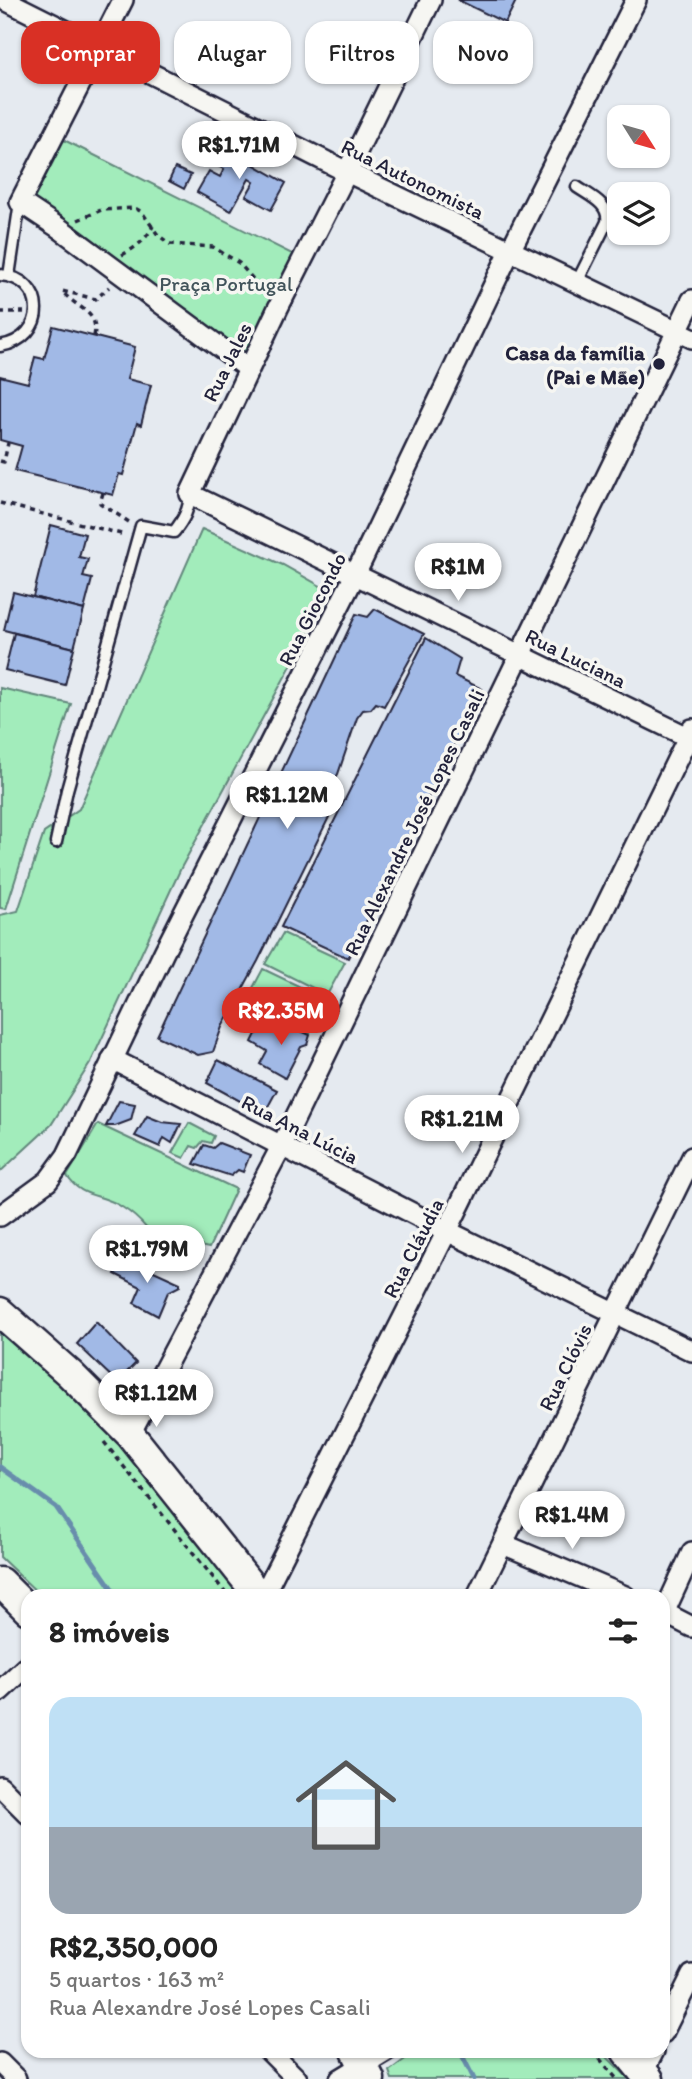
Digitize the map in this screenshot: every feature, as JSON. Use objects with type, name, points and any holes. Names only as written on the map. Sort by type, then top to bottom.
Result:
[{"type":"main road","points":[[0,1312],[70,1374],[130,1434],[255,1589]]},
{"type":"main road","points":[[0,1582],[21,1603]]},
{"type":"street","name":"Rua Autonomista","points":[[5,0],[46,21]]},
{"type":"street","points":[[112,21],[123,0]]},
{"type":"street","name":"Rua Jales","points":[[193,487],[248,368],[431,0]]},
{"type":"street","name":"Rua Giocondo","points":[[0,1216],[48,1181],[67,1154],[164,952],[355,575],[510,251],[636,0]]},
{"type":"street","name":"Rua Autonomista","points":[[160,78],[347,172],[685,334]]},
{"type":"street","points":[[81,84],[20,202],[248,368]]},
{"type":"street","name":"Rua Alexandre José Lopes Casali","points":[[130,1434],[282,1145],[520,657],[685,334],[692,300]]},
{"type":"street","name":"Rua Luciana","points":[[193,487],[355,575],[520,657],[691,735]]},
{"type":"street","name":"Rua Cláudia","points":[[265,1589],[447,1231],[691,735]]},
{"type":"street","name":"Rua Ana Lúcia","points":[[113,1059],[447,1231],[692,1351]]},
{"type":"street","name":"Rua Clóvis","points":[[480,1589],[692,1157]]},
{"type":"street","points":[[503,1544],[609,1589]]},
{"type":"street","points":[[670,1601],[692,1552]]},
{"type":"street","points":[[670,1617],[692,1627]]},
{"type":"street","points":[[0,1691],[21,1672]]},
{"type":"street","points":[[0,1786],[21,1807]]},
{"type":"street","points":[[670,2019],[692,1975]]},
{"type":"street","points":[[276,2058],[297,2079]]},
{"type":"street","points":[[340,2079],[369,2062]]},
{"type":"street","points":[[0,2063],[16,2079]]},
{"type":"lane","points":[[577,187],[606,207],[609,214],[577,282]]},
{"type":"lane","points":[[0,346],[12,344],[24,337],[33,326],[36,312],[34,298],[27,286],[16,278],[5,275],[20,202]]},
{"type":"lane","points":[[56,842],[67,790],[141,526],[174,532],[184,520],[193,487]]},
{"type":"path","points":[[59,228],[101,210],[135,208],[142,212],[158,235],[170,244],[213,247],[239,263],[278,308]]},
{"type":"path","points":[[94,336],[96,326],[92,317],[62,291],[96,299],[115,270],[153,226]]},
{"type":"path","points":[[0,312],[36,312]]},
{"type":"path","points":[[0,461],[4,462],[8,443]]},
{"type":"path","points":[[0,503],[125,535],[129,522],[100,503],[103,493]]},
{"type":"path","points":[[102,1440],[222,1589]]},
{"type":"path","points":[[614,2058],[638,2066]]},
{"type":"green space","name":"Praça Portugal","points":[[54,135],[302,259],[248,368],[20,202]]},
{"type":"green space","points":[[202,529],[283,565],[331,592],[181,868],[91,1062],[51,1125],[0,1172],[0,915],[18,911],[44,833],[79,809]]},
{"type":"green space","points":[[0,688],[71,704],[6,909],[0,908]]},
{"type":"green space","points":[[283,933],[345,962],[327,995],[265,964]]},
{"type":"green space","points":[[263,969],[307,990],[297,1015],[314,1024],[310,1033],[246,1001]]},
{"type":"green space","points":[[189,1123],[214,1136],[211,1143],[203,1141],[197,1148],[191,1146],[184,1158],[172,1153]]},
{"type":"green space","points":[[98,1124],[236,1189],[209,1248],[200,1246],[173,1264],[138,1219],[114,1203],[85,1192],[73,1183],[67,1176]]},
{"type":"green space","points":[[0,1325],[123,1438],[245,1589],[34,1589],[0,1557]]},
{"type":"green space","points":[[407,2058],[608,2058],[629,2079],[392,2079],[389,2071]]},
{"type":"building","points":[[458,0],[516,1],[506,21]]},
{"type":"building","points":[[188,136],[206,145],[199,160],[181,151]]},
{"type":"building","points":[[216,143],[286,183],[271,210],[246,196],[254,182],[249,179],[231,211],[197,192],[209,171],[220,177],[224,169],[206,160]]},
{"type":"building","points":[[175,168],[191,175],[184,189],[169,181]]},
{"type":"building","points":[[53,326],[135,347],[127,379],[151,385],[141,425],[137,423],[123,475],[119,474],[113,495],[15,471],[22,446],[0,440],[0,376],[28,383],[35,357],[44,359]]},
{"type":"building","points":[[51,525],[85,534],[79,557],[88,559],[83,577],[92,579],[84,610],[33,597]]},
{"type":"building","points":[[13,592],[84,610],[74,648],[4,630]]},
{"type":"building","points":[[375,609],[424,634],[384,706],[376,703],[371,709],[363,710],[357,718],[338,774],[321,801],[335,805],[258,961],[222,1027],[213,1052],[198,1055],[157,1036],[356,614],[368,617]]},
{"type":"building","points":[[14,633],[74,648],[65,685],[5,670]]},
{"type":"building","points":[[426,638],[460,659],[455,676],[482,689],[348,958],[281,927]]},
{"type":"building","points":[[310,993],[328,1000],[316,1022],[299,1015]]},
{"type":"building","points":[[285,1024],[310,1035],[307,1045],[301,1047],[285,1078],[260,1064],[267,1051],[252,1042],[256,1034]]},
{"type":"building","points":[[218,1060],[277,1090],[264,1114],[207,1083]]},
{"type":"building","points":[[119,1101],[135,1104],[131,1120],[115,1126],[106,1126]]},
{"type":"building","points":[[147,1116],[162,1122],[181,1124],[172,1143],[164,1138],[160,1147],[135,1136]]},
{"type":"building","points":[[219,1143],[250,1155],[243,1172],[238,1170],[231,1176],[194,1164],[204,1145],[213,1148]]},
{"type":"building","points":[[123,1257],[180,1283],[180,1286],[168,1292],[158,1316],[134,1303],[141,1287],[115,1274]]},
{"type":"building","points":[[96,1322],[136,1363],[117,1382],[77,1344]]},
{"type":"waterway","points":[[0,1467],[56,1507],[112,1589]]},
{"type":"waterway","points":[[464,2058],[474,2079]]},
{"type":"place","name":"Casa da família (Pai e Mãe)","points":[[659,364]]}]
